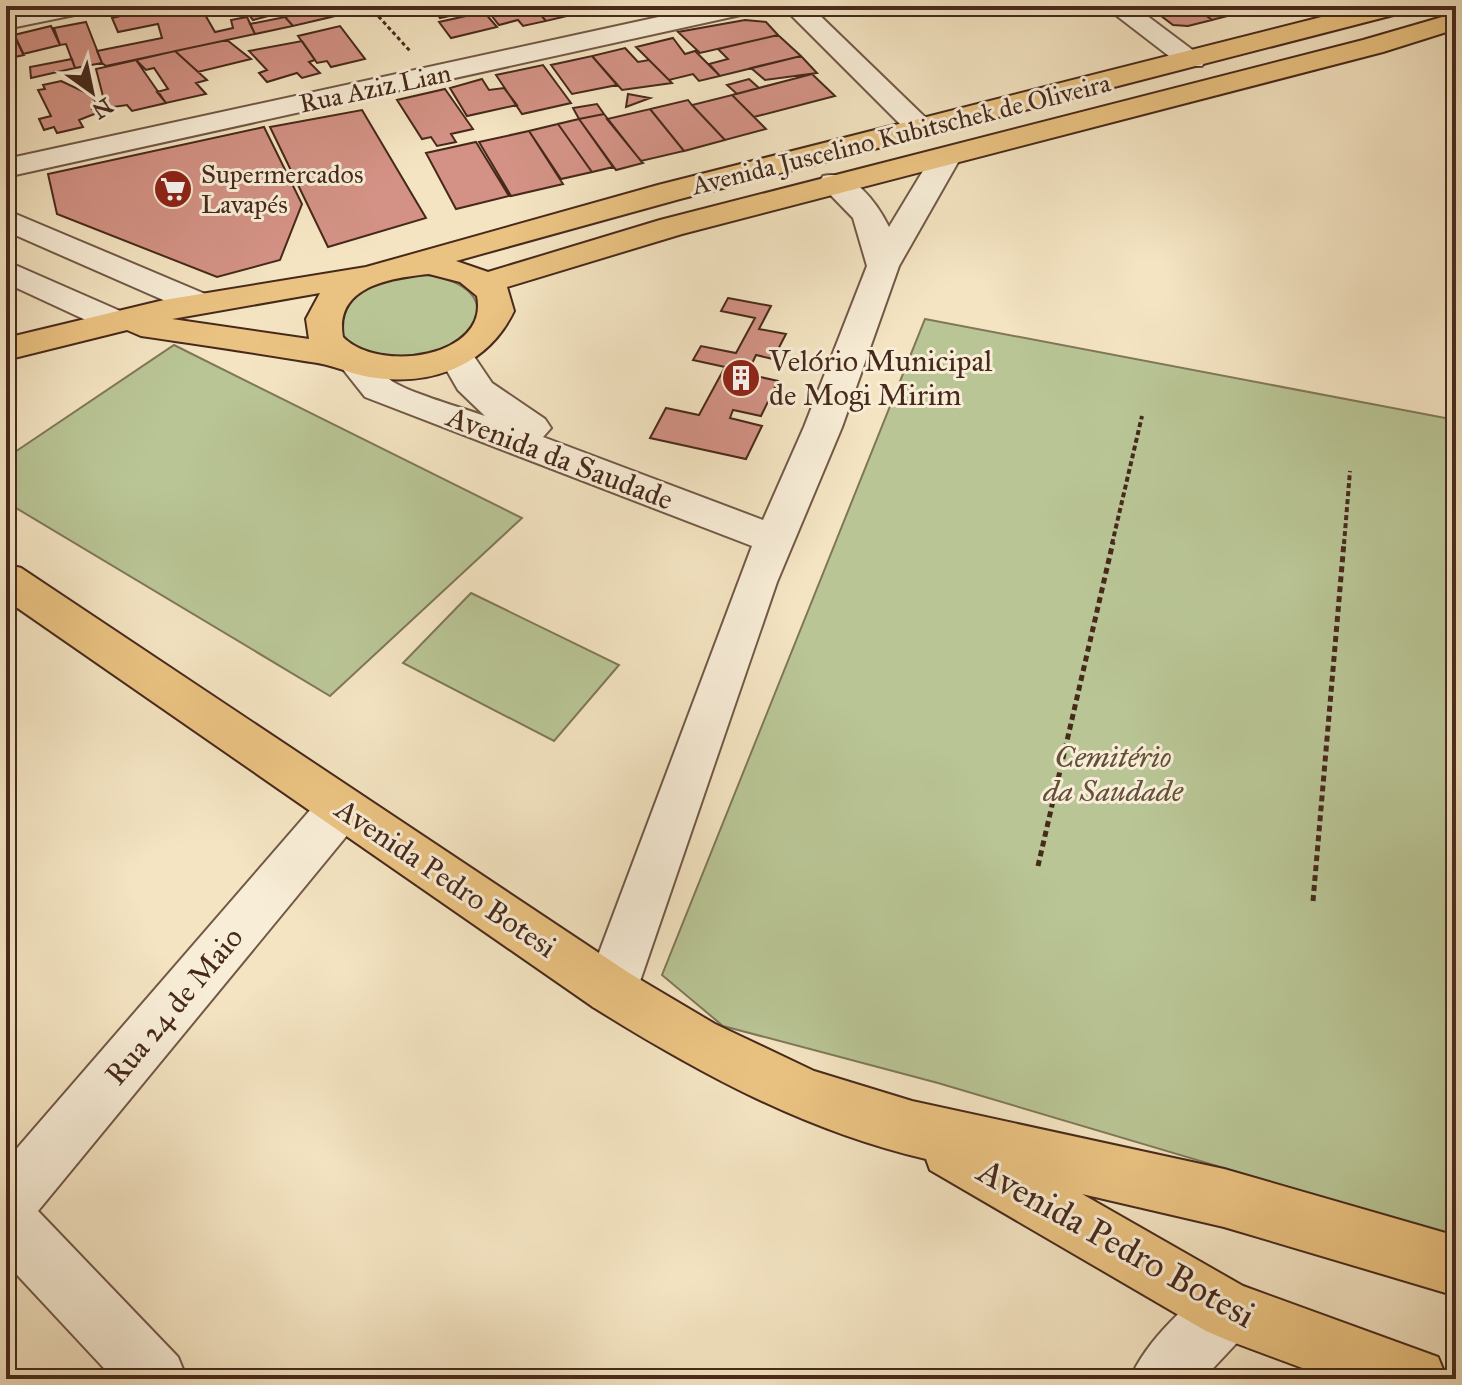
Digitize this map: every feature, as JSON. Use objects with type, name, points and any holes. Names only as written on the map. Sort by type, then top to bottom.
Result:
[{"type":"main road","name":"Avenida Juscelino Kubitschek de Oliveira","points":[[406,265],[669,192],[1396,6]]},
{"type":"main road","name":"Avenida Juscelino Kubitschek de Oliveira","points":[[486,283],[671,227],[1456,21]]},
{"type":"main road","points":[[6,349],[115,321],[198,303],[406,265],[452,267],[486,283],[496,296],[495,320],[478,344],[457,357],[431,366],[402,369],[115,321]]},
{"type":"main road","points":[[349,359],[327,340],[323,322],[330,304],[346,288],[369,274]]},
{"type":"main road","name":"Avenida Pedro Botesi","points":[[6,579],[611,990],[696,1042],[807,1095],[912,1128],[1224,1198],[1456,1266]]},
{"type":"main road","name":"Avenida Pedro Botesi","points":[[912,1128],[1227,1310],[1416,1379]]},
{"type":"street","points":[[6,21],[80,6]]},
{"type":"street","name":"Rua Aziz Lian","points":[[6,168],[745,6]]},
{"type":"street","points":[[795,6],[921,129]]},
{"type":"street","points":[[1117,6],[1192,60]]},
{"type":"street","points":[[611,990],[779,527],[823,427],[883,266],[946,157]]},
{"type":"street","points":[[834,183],[871,218],[880,238],[883,266]]},
{"type":"street","points":[[6,219],[198,303]]},
{"type":"street","points":[[6,271],[115,321]]},
{"type":"street","name":"Avenida da Saudade","points":[[457,357],[468,382],[495,407],[539,432],[779,527]]},
{"type":"street","name":"Avenida da Saudade","points":[[349,359],[378,389],[779,527]]},
{"type":"street","name":"Rua 24 de Maio","points":[[6,1205],[341,808]]},
{"type":"street","points":[[6,1220],[156,1379]]},
{"type":"street","points":[[1161,1379],[1227,1310]]},
{"type":"path","points":[[369,6],[432,75]]},
{"type":"path","points":[[1038,866],[1142,416]]},
{"type":"path","points":[[1313,901],[1350,471]]},
{"type":"green space","points":[[422,274],[454,282],[472,295],[477,309],[472,325],[458,339],[438,350],[413,357],[385,357],[360,353],[337,332],[343,303],[377,281]]},
{"type":"green space","name":"Cemitério da Saudade","points":[[925,319],[1456,420],[1456,1237],[938,1083],[723,1026],[662,975]]},
{"type":"green space","points":[[174,345],[522,518],[330,696],[6,502],[6,458]]},
{"type":"green space","points":[[471,593],[619,665],[554,741],[403,663]]},
{"type":"building","points":[[164,6],[200,6],[215,32],[233,28],[231,20],[247,17],[255,34],[106,66],[102,63],[97,51],[162,38],[158,24],[118,32],[112,18]]},
{"type":"building","points":[[242,6],[279,6],[284,12],[253,20]]},
{"type":"building","points":[[354,6],[361,11],[331,17],[326,10]]},
{"type":"building","points":[[373,6],[412,6],[414,8],[379,12]]},
{"type":"building","points":[[432,6],[478,6],[480,9],[440,18]]},
{"type":"building","points":[[484,6],[533,6],[546,21],[523,26],[518,20],[499,25]]},
{"type":"building","points":[[545,6],[590,6],[593,10],[546,21],[537,11],[547,9]]},
{"type":"building","points":[[1148,6],[1193,6],[1212,20],[1188,26],[1173,25]]},
{"type":"building","points":[[1193,6],[1240,6],[1247,11],[1212,20]]},
{"type":"building","points":[[324,7],[331,17],[293,26],[285,17]]},
{"type":"building","points":[[484,12],[497,27],[451,38],[439,22]]},
{"type":"building","points":[[285,17],[293,26],[255,34],[250,24]]},
{"type":"building","points":[[745,20],[766,22],[778,35],[700,53],[678,32]]},
{"type":"building","points":[[86,22],[102,63],[75,68],[66,44],[60,45],[54,28]]},
{"type":"building","points":[[51,26],[60,45],[23,54],[14,35]]},
{"type":"building","points":[[340,26],[365,59],[331,67],[327,61],[317,63],[298,36]]},
{"type":"building","points":[[14,34],[24,55],[6,59],[6,36]]},
{"type":"building","points":[[778,35],[801,56],[720,76],[709,64],[728,59],[718,49]]},
{"type":"building","points":[[673,38],[685,54],[695,51],[720,76],[699,81],[693,74],[669,80],[636,47]]},
{"type":"building","points":[[227,40],[251,59],[198,72],[175,51]]},
{"type":"building","points":[[302,41],[315,60],[309,62],[320,73],[302,78],[297,73],[267,82],[259,73],[267,70],[249,51]]},
{"type":"building","points":[[625,48],[638,62],[649,60],[672,83],[622,90],[592,56]]},
{"type":"building","points":[[175,51],[207,80],[196,83],[206,94],[166,103],[157,92],[168,89],[154,68],[146,70],[136,60]]},
{"type":"building","points":[[592,56],[617,85],[572,94],[551,65]]},
{"type":"building","points":[[801,56],[817,73],[765,80],[751,68]]},
{"type":"building","points":[[72,59],[75,68],[31,78],[30,67]]},
{"type":"building","points":[[136,60],[166,103],[132,111],[127,105],[106,108],[96,69]]},
{"type":"building","points":[[543,65],[571,103],[522,114],[496,75]]},
{"type":"building","points":[[812,74],[835,96],[754,117],[732,95]]},
{"type":"building","points":[[482,79],[489,90],[504,88],[517,105],[467,116],[450,88]]},
{"type":"building","points":[[749,79],[759,88],[737,94],[727,85]]},
{"type":"building","points":[[61,81],[91,95],[95,100],[92,109],[102,111],[79,120],[83,127],[57,133],[54,127],[44,130],[39,119],[51,116],[38,90],[45,89],[43,85]]},
{"type":"building","points":[[445,89],[473,129],[451,134],[456,142],[437,146],[431,137],[422,139],[397,100]]},
{"type":"building","points":[[628,94],[650,98],[626,107]]},
{"type":"building","points":[[732,95],[766,129],[725,140],[692,105]]},
{"type":"building","points":[[688,100],[725,140],[684,151],[650,109]]},
{"type":"building","points":[[597,104],[604,114],[579,119],[573,108]]},
{"type":"building","points":[[650,109],[684,151],[641,161],[607,119]]},
{"type":"building","points":[[362,110],[426,218],[328,247],[270,127]]},
{"type":"building","points":[[604,114],[643,163],[616,170],[579,119]]},
{"type":"building","points":[[579,119],[613,167],[592,172],[558,124]]},
{"type":"building","points":[[558,124],[592,172],[561,179],[529,131]]},
{"type":"building","name":"Supermercados Lavapés","points":[[264,127],[302,204],[280,260],[217,277],[57,214],[48,174]]},
{"type":"building","points":[[529,131],[563,184],[511,196],[479,142]]},
{"type":"building","points":[[476,142],[509,196],[456,209],[426,153]]},
{"type":"building","name":"Velório Municipal de Mogi Mirim","points":[[728,298],[771,306],[759,329],[786,334],[773,359],[756,355],[747,374],[778,381],[761,416],[733,410],[730,418],[762,426],[746,459],[650,438],[666,408],[699,415],[725,367],[693,360],[701,346],[736,353],[755,318],[721,311]]},
{"type":"place","name":"Supermercados Lavapés","points":[[173,189]]},
{"type":"place","name":"Velório Municipal de Mogi Mirim","points":[[741,378]]}]
